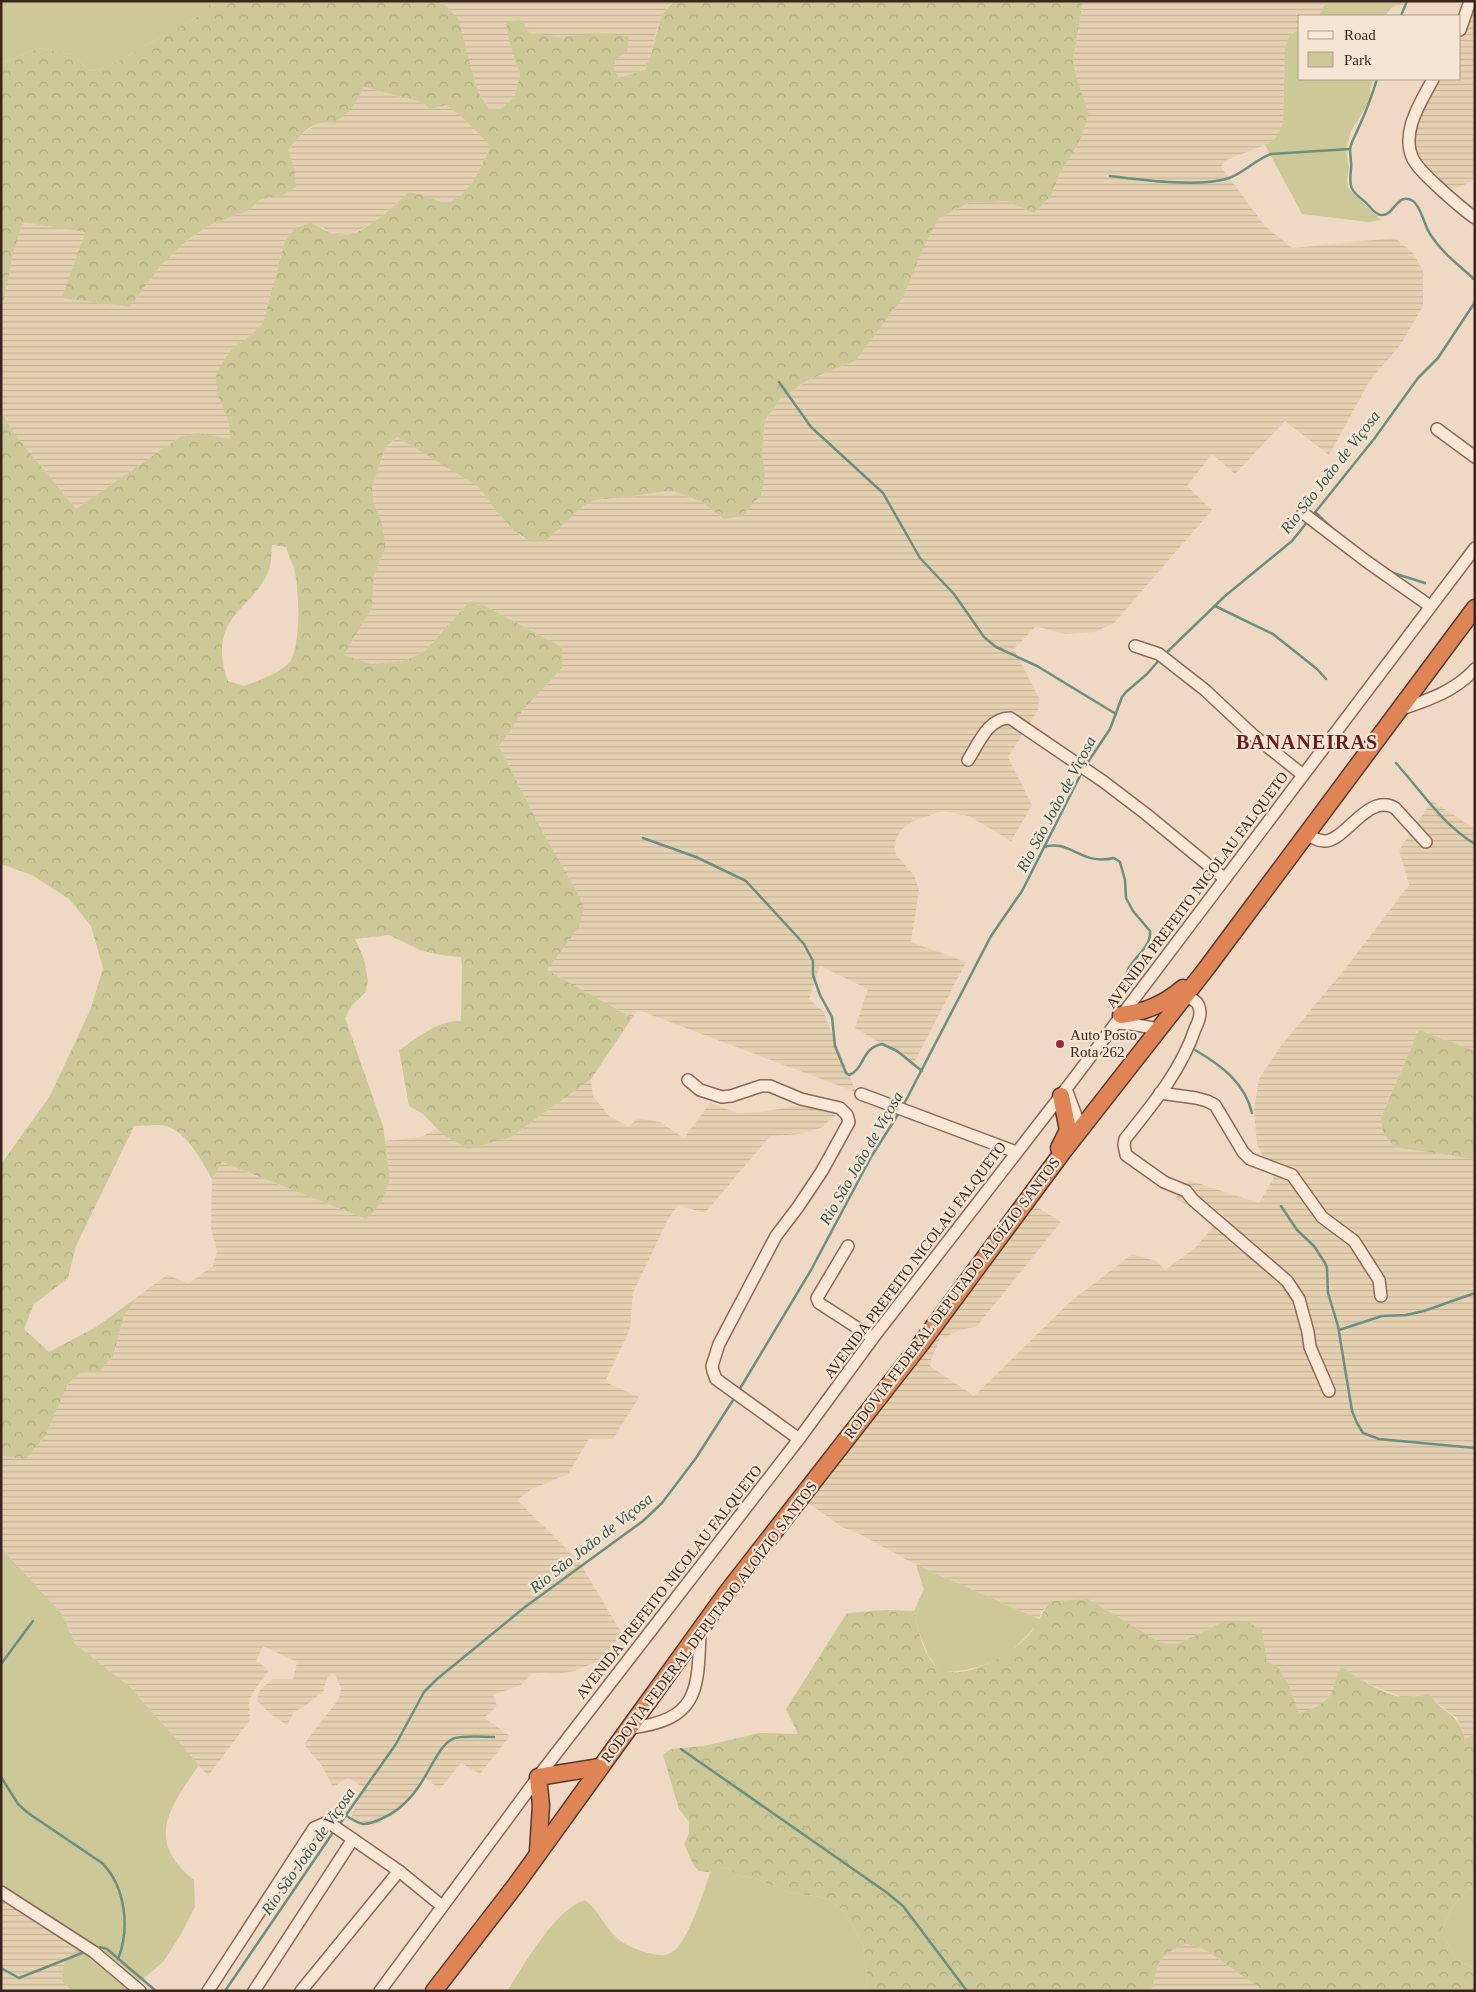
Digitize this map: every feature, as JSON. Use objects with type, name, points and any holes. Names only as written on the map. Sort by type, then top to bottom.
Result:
[{"type":"highway","name":"RODOVIA FEDERAL DEPUTADO ALOÍZIO SANTOS","points":[[434,1991],[515,1886],[538,1851],[630,1728],[700,1629],[920,1345],[1038,1185],[1206,969],[1475,608]]},
{"type":"highway","points":[[1119,1019],[1154,1007],[1170,999],[1206,969]]},
{"type":"highway","points":[[1038,1185],[1068,1130],[1064,1092]]},
{"type":"highway","points":[[538,1851],[542,1805],[538,1777],[600,1767]]},
{"type":"street","points":[[1461,27],[1470,1]]},
{"type":"street","points":[[1433,80],[1412,122],[1409,142],[1413,159],[1423,172],[1454,202],[1475,218]]},
{"type":"street","points":[[1437,428],[1475,457]]},
{"type":"street","points":[[1306,515],[1366,561],[1430,606]]},
{"type":"street","name":"AVENIDA PREFEITO NICOLAU FALQUETO","points":[[380,1991],[538,1777],[799,1439],[873,1338],[1064,1092],[1475,548]]},
{"type":"street","points":[[1135,646],[1164,657],[1205,690],[1254,735],[1303,774]]},
{"type":"street","points":[[1399,710],[1430,700],[1452,689],[1475,669]]},
{"type":"street","points":[[968,760],[992,723],[1002,718],[1010,718],[1146,814],[1226,879]]},
{"type":"street","points":[[1306,833],[1317,840],[1331,840],[1364,813],[1379,805],[1389,805],[1395,808],[1426,842]]},
{"type":"street","points":[[1185,995],[1197,1003],[1200,1008],[1200,1016],[1178,1069],[1125,1139],[1126,1155],[1164,1182],[1186,1191],[1192,1200],[1287,1281],[1299,1299],[1310,1347],[1329,1391]]},
{"type":"street","points":[[1119,1019],[1131,1024],[1159,1029]]},
{"type":"street","points":[[688,1080],[700,1090],[722,1097],[762,1086],[770,1086],[801,1099],[840,1108],[849,1118],[849,1122],[822,1171],[776,1236],[714,1356],[712,1371],[716,1379],[799,1439]]},
{"type":"street","points":[[1064,1092],[1081,1129]]},
{"type":"street","points":[[1160,1093],[1207,1100],[1215,1105],[1243,1152],[1250,1158],[1292,1174],[1322,1218],[1354,1241],[1379,1280],[1381,1296]]},
{"type":"street","points":[[861,1094],[1016,1152]]},
{"type":"street","points":[[848,1246],[817,1298],[819,1302],[873,1338]]},
{"type":"street","points":[[630,1728],[672,1716],[690,1701],[696,1686],[699,1668],[700,1629]]},
{"type":"street","points":[[208,1991],[314,1828],[322,1823],[328,1822],[333,1825],[400,1871],[442,1906]]},
{"type":"street","points":[[254,1991],[348,1836]]},
{"type":"street","points":[[301,1991],[400,1871]]},
{"type":"street","points":[[1,1892],[94,1952],[140,1991]]},
{"type":"shaded area","points":[[438,1],[675,1],[668,6],[657,27],[652,51],[645,70],[619,79],[614,70],[615,60],[575,35],[557,37],[529,33],[509,41],[520,75],[514,97],[503,109],[489,109],[480,95],[446,6]]},
{"type":"shaded area","points":[[1083,1],[1327,1],[1319,15],[1298,15],[1298,30],[1289,36],[1285,49],[1281,133],[1270,143],[1224,161],[1221,167],[1264,225],[1292,248],[1395,238],[1413,253],[1423,271],[1423,306],[1401,344],[1369,382],[1329,455],[1285,421],[1235,474],[1212,454],[1187,486],[1212,510],[1114,623],[1095,632],[1064,634],[1036,626],[1014,649],[1039,698],[1038,710],[1008,757],[1032,805],[1011,841],[969,816],[942,811],[911,822],[901,830],[894,843],[896,855],[914,875],[919,890],[911,942],[966,962],[914,1063],[855,1028],[868,989],[820,966],[809,999],[823,1011],[856,1092],[638,1010],[632,1018],[546,970],[579,927],[577,892],[541,829],[499,746],[512,729],[521,712],[562,668],[562,647],[483,605],[468,603],[425,651],[404,661],[371,664],[344,655],[372,607],[374,575],[386,547],[382,523],[374,504],[372,488],[385,448],[397,437],[480,487],[502,518],[523,538],[572,516],[583,506],[594,500],[671,490],[702,502],[724,519],[765,473],[762,452],[765,420],[781,398],[810,379],[855,361],[938,219],[968,203],[1006,201],[1034,213],[1051,196],[1059,175],[1078,144],[1077,79],[1073,60]]},
{"type":"shaded area","points":[[1475,1],[1475,180],[1454,189],[1440,185],[1419,161],[1411,143],[1415,126],[1438,80],[1461,80],[1461,19]]},
{"type":"shaded area","points":[[364,87],[421,102],[430,109],[446,105],[463,118],[491,145],[472,185],[459,199],[446,204],[426,196],[397,202],[381,219],[352,234],[334,235],[322,227],[294,229],[285,241],[263,323],[248,339],[235,346],[217,393],[229,423],[230,439],[180,437],[76,509],[13,432],[1,411],[1,314],[13,253],[23,222],[85,231],[63,297],[130,307],[160,266],[190,238],[211,224],[248,211],[261,199],[281,196],[294,168],[288,151],[299,136],[317,124],[333,122],[357,100]]},
{"type":"shaded area","points":[[1432,801],[1475,829],[1475,1051],[1419,1030],[1381,1118],[1394,1147],[1475,1159],[1475,1733],[1465,1739],[1456,1717],[1433,1700],[1430,1694],[1404,1698],[1360,1680],[1342,1667],[1333,1691],[1322,1705],[1299,1714],[1288,1684],[1278,1667],[1267,1661],[1262,1630],[1222,1622],[1178,1644],[1161,1643],[1088,1599],[1051,1601],[1041,1613],[1039,1619],[916,1565],[856,1532],[844,1528],[802,1499],[1032,1204],[1061,1222],[977,1326],[958,1331],[940,1339],[931,1360],[930,1366],[974,1396],[1070,1302],[1132,1254],[1156,1261],[1165,1270],[1195,1248],[1224,1214],[1218,1211],[1194,1208],[1175,1199],[1188,1180],[1259,1203],[1274,1178],[1257,1144],[1254,1110],[1259,1079],[1280,1047],[1348,965],[1409,885],[1399,850]]},
{"type":"shaded area","points":[[591,1079],[593,1096],[609,1116],[629,1127],[637,1118],[660,1122],[684,1138],[710,1103],[738,1113],[762,1112],[796,1106],[813,1106],[840,1111],[821,1128],[800,1134],[770,1136],[705,1213],[678,1205],[668,1219],[633,1293],[630,1329],[605,1382],[639,1397],[613,1439],[589,1439],[568,1474],[532,1489],[517,1500],[578,1560],[627,1642],[618,1653],[574,1671],[557,1674],[531,1674],[521,1685],[493,1695],[497,1706],[484,1718],[510,1736],[480,1774],[461,1763],[440,1789],[425,1778],[398,1812],[374,1826],[351,1818],[363,1787],[348,1778],[333,1787],[322,1766],[304,1744],[339,1699],[341,1688],[336,1676],[332,1674],[327,1678],[323,1692],[294,1712],[287,1725],[273,1716],[257,1701],[260,1690],[273,1679],[293,1679],[297,1662],[263,1646],[256,1661],[269,1670],[249,1701],[250,1720],[208,1776],[130,1687],[75,1644],[62,1614],[1,1548],[1,1456],[26,1459],[46,1435],[68,1384],[80,1373],[99,1372],[113,1356],[124,1316],[136,1298],[167,1275],[189,1283],[213,1266],[217,1251],[211,1229],[212,1179],[221,1162],[366,1219],[390,1179],[385,1141],[421,1137],[436,1129],[442,1134],[511,1137]]},
{"type":"shaded area","points":[[1,1883],[83,1944],[63,1982],[72,1991],[1,1991]]},
{"type":"shaded area","points":[[1186,1944],[1207,1951],[1264,1991],[1151,1991],[1158,1965],[1163,1957],[1174,1949]]},
{"type":"green space","points":[[1,1],[212,1],[212,3],[202,14],[108,67],[93,71],[87,69],[73,55],[40,48],[1,63]]},
{"type":"green space","points":[[212,1],[438,1],[458,18],[475,83],[480,95],[489,109],[502,109],[514,97],[520,75],[509,41],[506,22],[522,20],[529,33],[557,37],[604,33],[629,37],[627,52],[615,60],[614,70],[619,78],[645,70],[661,18],[675,1],[1083,1],[1073,60],[1089,115],[1078,144],[1059,175],[1051,196],[1034,213],[1006,201],[968,203],[938,219],[924,246],[903,297],[855,361],[810,379],[781,398],[765,420],[762,452],[765,473],[761,495],[742,516],[724,519],[702,502],[671,490],[594,500],[583,506],[546,541],[532,542],[514,531],[479,487],[397,437],[385,448],[372,488],[374,504],[382,523],[386,547],[374,575],[372,607],[344,655],[371,664],[404,661],[425,651],[468,603],[483,605],[562,647],[562,668],[521,712],[512,729],[499,746],[584,908],[579,927],[547,970],[632,1018],[591,1079],[511,1137],[468,1149],[442,1134],[423,1114],[409,1106],[399,1050],[421,1035],[444,1023],[461,1021],[461,957],[440,955],[420,950],[389,935],[355,939],[364,959],[368,981],[365,993],[352,1005],[345,1018],[383,1126],[390,1179],[381,1203],[366,1219],[222,1162],[212,1179],[193,1148],[174,1129],[162,1125],[134,1126],[76,1246],[68,1278],[34,1304],[24,1329],[49,1352],[96,1327],[136,1298],[124,1316],[113,1356],[99,1372],[80,1373],[68,1384],[46,1435],[26,1459],[1,1456],[1,1164],[50,1096],[91,1008],[103,968],[91,926],[69,899],[32,875],[1,864],[1,411],[13,432],[76,509],[180,437],[198,433],[230,439],[229,423],[217,393],[216,376],[223,361],[235,346],[248,338],[263,323],[285,241],[294,229],[310,223],[336,235],[357,232],[376,221],[409,192],[446,204],[462,194],[474,180],[491,146],[463,118],[446,105],[430,109],[421,102],[364,87],[348,112],[338,120],[319,123],[309,128],[288,150],[294,168],[296,187],[281,196],[261,199],[248,211],[211,224],[190,238],[160,266],[130,307],[62,298],[85,232],[23,222],[13,253],[1,314],[1,63],[40,48],[73,55],[87,69],[92,71],[108,67],[202,14]],"holes":[[[272,545],[286,547],[295,572],[298,604],[298,629],[291,660],[276,672],[244,686],[228,681],[223,666],[223,638],[233,617],[263,583],[270,565]]]},
{"type":"green space","points":[[1327,1],[1406,1],[1402,5],[1393,6],[1386,15],[1319,15]]},
{"type":"green space","points":[[1298,30],[1298,80],[1374,80],[1370,88],[1371,99],[1351,131],[1346,150],[1349,168],[1347,179],[1348,188],[1381,220],[1369,222],[1302,214],[1265,145],[1275,139],[1283,121],[1285,48],[1289,36]]},
{"type":"green space","points":[[1419,1030],[1475,1051],[1475,1159],[1394,1147],[1383,1132],[1381,1118]]},
{"type":"green space","points":[[1,1548],[62,1614],[75,1644],[130,1687],[199,1765],[171,1809],[166,1837],[170,1851],[179,1865],[194,1880],[195,1907],[180,1936],[163,1962],[129,1991],[72,1991],[63,1982],[63,1969],[70,1956],[82,1944],[1,1883]]},
{"type":"green space","points":[[916,1565],[1039,1619],[1039,1621],[1020,1643],[998,1658],[973,1668],[944,1672],[935,1665],[928,1655],[919,1632],[914,1611],[924,1589]]},
{"type":"green space","points":[[1088,1599],[1161,1643],[1178,1644],[1222,1622],[1246,1621],[1262,1630],[1267,1661],[1278,1667],[1288,1684],[1299,1713],[1313,1708],[1326,1700],[1332,1692],[1342,1667],[1364,1682],[1391,1694],[1406,1697],[1430,1694],[1439,1706],[1458,1722],[1465,1739],[1475,1733],[1475,1885],[1454,1905],[1441,1932],[1457,1960],[1475,1968],[1475,1991],[1264,1991],[1207,1951],[1186,1944],[1174,1949],[1163,1957],[1158,1965],[1151,1991],[865,1991],[868,1981],[863,1946],[845,1912],[826,1898],[788,1892],[755,1878],[739,1876],[726,1867],[708,1872],[699,1871],[694,1866],[684,1844],[689,1833],[689,1822],[679,1809],[663,1755],[671,1749],[704,1746],[759,1733],[798,1734],[786,1709],[847,1613],[886,1610],[914,1611],[921,1640],[931,1660],[944,1671],[956,1672],[982,1666],[1017,1646],[1032,1631],[1051,1601]]},
{"type":"green space","points":[[726,1867],[739,1876],[755,1878],[788,1892],[826,1898],[845,1912],[863,1946],[868,1981],[865,1991],[507,1991],[551,1926],[573,1906],[585,1900],[612,1934],[624,1943],[644,1952],[662,1955],[671,1953],[677,1948],[689,1928],[711,1871]]},
{"type":"green space","points":[[1475,1885],[1475,1968],[1457,1960],[1441,1932],[1454,1905]]},
{"type":"waterway","points":[[1401,15],[1407,1]]},
{"type":"waterway","points":[[1377,80],[1350,147],[1350,180],[1352,188],[1374,211],[1381,215],[1385,215],[1403,199],[1416,203],[1435,241],[1445,253],[1475,280]]},
{"type":"waterway","points":[[1110,176],[1185,183],[1214,181],[1232,177],[1271,154],[1350,149]]},
{"type":"waterway","name":"Rio São João de Viçosa","points":[[1313,515],[1374,439],[1418,378],[1438,358],[1475,302]]},
{"type":"waterway","points":[[779,382],[811,427],[883,493],[920,558],[954,594],[984,637],[996,647],[1037,666],[1116,714]]},
{"type":"waterway","points":[[1315,512],[1334,530]]},
{"type":"waterway","name":"Rio São João de Viçosa","points":[[1164,655],[1225,596],[1292,541],[1308,521]]},
{"type":"waterway","points":[[1390,572],[1425,583]]},
{"type":"waterway","points":[[1215,606],[1273,634],[1317,669],[1326,679]]},
{"type":"waterway","name":"Rio São João de Viçosa","points":[[1086,765],[1110,729],[1122,697],[1160,659]]},
{"type":"waterway","points":[[1396,763],[1442,817],[1475,844]]},
{"type":"waterway","name":"Rio São João de Viçosa","points":[[903,1106],[991,936],[1022,891],[1082,772]]},
{"type":"waterway","points":[[643,838],[696,857],[746,881],[804,944],[813,961],[813,975],[820,995],[832,1017],[835,1046],[846,1073],[849,1075],[854,1072],[870,1050],[882,1044],[897,1051],[922,1071]]},
{"type":"waterway","points":[[1044,847],[1062,846],[1093,859],[1114,858],[1120,862],[1125,880],[1126,898],[1133,911],[1150,931],[1148,942],[1127,972],[1127,988]]},
{"type":"waterway","points":[[1195,1050],[1231,1076],[1244,1093],[1252,1113]]},
{"type":"waterway","name":"Rio São João de Viçosa","points":[[738,1392],[811,1270],[871,1157],[899,1113]]},
{"type":"waterway","points":[[1281,1206],[1297,1230],[1314,1246],[1327,1268],[1328,1293],[1338,1326],[1352,1411],[1363,1433],[1379,1439],[1475,1448]]},
{"type":"waterway","points":[[1339,1330],[1382,1316],[1406,1315],[1424,1311],[1475,1293]]},
{"type":"waterway","name":"Rio São João de Viçosa","points":[[339,1825],[396,1744],[424,1692],[437,1679],[525,1607],[643,1521],[662,1503],[696,1458],[735,1397]]},
{"type":"waterway","points":[[1,1664],[33,1621]]},
{"type":"waterway","points":[[345,1815],[359,1823],[367,1824],[391,1814],[412,1796],[448,1741],[461,1737],[494,1737]]},
{"type":"waterway","points":[[681,1749],[886,1892],[903,1906],[967,1991]]},
{"type":"waterway","points":[[1,1777],[18,1804],[28,1813],[102,1863],[110,1873],[121,1896],[124,1909],[124,1935],[118,1959]]},
{"type":"waterway","name":"Rio São João de Viçosa","points":[[225,1991],[334,1831]]},
{"type":"waterway","points":[[100,1947],[107,1949],[156,1991]]},
{"type":"waterway","points":[[1,1968],[19,1978],[82,1953]]},
{"type":"place","name":"Auto Posto Rota 262","points":[[1060,1044]]},
{"type":"district","name":"BANANEIRAS","points":[[1307,742]]}]
